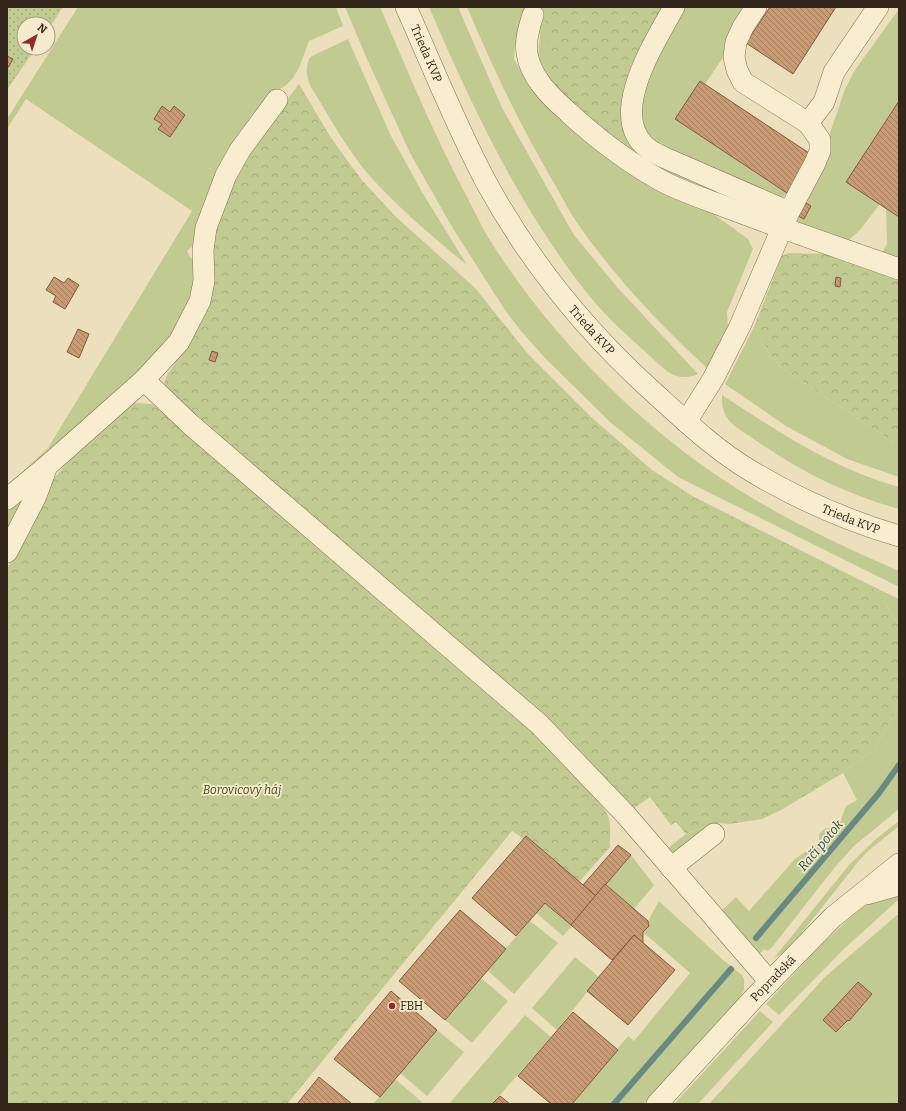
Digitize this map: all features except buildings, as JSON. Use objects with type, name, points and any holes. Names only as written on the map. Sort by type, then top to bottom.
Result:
[{"type":"street","name":"Trieda KVP","points":[[406,7],[486,181],[517,235],[545,276],[597,338],[686,422],[750,470],[791,493],[842,516],[899,536]]},
{"type":"street","points":[[674,7],[647,59],[634,91],[632,117],[639,139],[649,150],[786,220],[899,269]]},
{"type":"street","points":[[686,422],[713,379],[754,295],[786,220],[820,151],[820,140],[808,123],[743,82],[736,70],[734,56],[736,42],[743,27],[756,7]]},
{"type":"street","points":[[808,123],[824,102],[834,72],[878,7]]},
{"type":"street","points":[[533,15],[527,38],[527,53],[530,67],[538,81],[594,136],[630,162],[662,181],[786,220]]},
{"type":"street","points":[[7,498],[47,466],[144,380],[179,342],[196,310],[204,281],[203,250],[206,228],[226,174],[240,150],[277,100]]},
{"type":"street","points":[[144,380],[190,424],[539,724],[606,792],[770,982]]},
{"type":"street","points":[[7,552],[36,496],[47,466]]},
{"type":"street","points":[[671,868],[714,834]]},
{"type":"street","name":"Popradská","points":[[658,1104],[770,982],[834,917],[855,898],[899,864]]},
{"type":"street","points":[[855,898],[899,885]]},
{"type":"green space","points":[[7,7],[63,7],[56,18],[56,16],[16,16],[16,56],[30,56],[7,90]]},
{"type":"green space","points":[[78,7],[336,7],[343,26],[309,41],[301,64],[293,77],[282,88],[275,91],[197,242],[187,251],[190,257],[199,264],[186,316],[159,355],[58,446],[7,486],[48,448],[192,211],[26,99],[7,129],[7,119],[47,56],[56,56],[56,42]]},
{"type":"green space","points":[[345,7],[380,7],[433,128],[489,239],[517,280],[543,314],[601,379],[633,410],[666,438],[736,488],[775,511],[816,532],[899,571],[899,587],[678,477],[610,422],[544,357],[505,310],[452,227],[410,153]]},
{"type":"green space","points":[[429,7],[458,7],[502,108],[574,235],[617,287],[698,374],[688,377],[679,377],[671,374],[663,368],[604,313],[562,260],[518,191],[480,119]]},
{"type":"green space","points":[[467,7],[527,7],[524,25],[515,46],[514,59],[524,76],[748,239],[753,249],[727,312],[728,328],[708,369],[672,335],[638,299],[606,262],[577,223],[517,115],[496,73]]},
{"type":"green space","points":[[538,7],[541,7],[543,16],[612,138],[752,207],[678,180],[606,139],[563,100],[537,65],[540,37]]},
{"type":"green space","points":[[541,7],[667,7],[624,116],[624,134],[628,143],[668,164],[675,173],[612,138],[579,110],[551,79],[547,43],[550,35]]},
{"type":"green space","points":[[680,7],[750,7],[726,53],[705,84],[700,81],[675,119],[787,193],[783,197],[779,198],[647,142],[640,118],[646,70]]},
{"type":"green space","points":[[899,9],[899,101],[880,204],[860,230],[849,240],[842,242],[790,223],[794,214],[804,219],[811,206],[802,201],[826,145],[845,89],[855,70]]},
{"type":"green space","points":[[348,39],[390,134],[422,192],[467,265],[428,233],[368,174],[345,143],[311,87],[307,72],[307,64],[310,57]]},
{"type":"green space","points":[[299,84],[331,138],[361,179],[395,216],[475,288],[528,354],[591,417],[652,470],[694,497],[868,584],[880,595],[899,626],[899,705],[875,748],[843,773],[781,810],[762,819],[730,824],[713,823],[686,834],[676,822],[671,825],[650,797],[633,809],[602,775],[582,756],[171,394],[164,383],[167,375],[188,344],[208,242],[240,161]]},
{"type":"green space","points":[[886,208],[899,217],[899,263],[880,256],[887,244]]},
{"type":"green space","points":[[788,253],[828,254],[899,280],[899,446],[782,368],[769,353],[754,327],[782,256]]},
{"type":"green space","points":[[754,327],[769,353],[782,368],[899,446],[899,477],[847,459],[786,426],[725,384]]},
{"type":"green space","points":[[722,395],[785,436],[829,460],[899,487],[899,509],[860,496],[822,480],[768,449],[737,428],[728,419],[723,408]]},
{"type":"green space","name":"Borovicový háj","points":[[133,403],[152,404],[518,718],[583,781],[604,808],[609,819],[610,847],[579,882],[526,836],[524,839],[512,831],[287,1104],[7,1104],[7,569],[55,477],[82,447]]},
{"type":"green space","points":[[28,487],[7,537],[7,504]]},
{"type":"green space","points":[[868,584],[899,599],[899,626],[880,595]]},
{"type":"green space","points":[[899,705],[899,809],[854,846],[835,867],[773,946],[768,951],[764,949],[759,955],[717,915],[736,897],[749,911],[795,859],[819,841],[819,834],[824,829],[839,825],[846,806],[857,800],[843,773],[875,748]]},
{"type":"green space","points":[[899,821],[899,826],[868,851],[858,862],[796,940],[783,953],[774,958],[849,865],[876,839]]},
{"type":"green space","points":[[713,823],[670,856],[663,852],[686,834]]},
{"type":"green space","points":[[631,855],[654,885],[634,909],[606,885]]},
{"type":"green space","points":[[899,892],[899,899],[845,948],[779,1015],[766,1004],[820,946],[855,913],[869,903]]},
{"type":"green space","points":[[659,901],[723,960],[742,975],[744,979],[744,990],[737,1002],[643,1104],[572,1104],[628,1036],[634,1041],[690,973],[643,932],[649,926],[648,921]]},
{"type":"green space","points":[[545,903],[572,926],[563,936],[536,913]]},
{"type":"green space","points":[[897,915],[899,916],[899,1104],[709,1104],[825,977]]},
{"type":"green space","points":[[530,921],[558,943],[514,994],[487,970]]},
{"type":"green space","points":[[575,957],[599,977],[557,1030],[532,1008]]},
{"type":"green space","points":[[481,978],[508,1001],[472,1043],[445,1020]]},
{"type":"green space","points":[[760,1011],[773,1022],[698,1104],[674,1104]]},
{"type":"green space","points":[[525,1015],[551,1037],[492,1104],[449,1104]]},
{"type":"green space","points":[[437,1030],[464,1052],[427,1096],[400,1073]]},
{"type":"green space","points":[[395,1079],[422,1102],[420,1104],[373,1104]]},
{"type":"waterway","name":"Račí potok","points":[[756,938],[879,793],[899,765]]},
{"type":"waterway","name":"Račí potok","points":[[614,1104],[731,969]]},
{"type":"place","name":"FBH","points":[[392,1006]]}]
